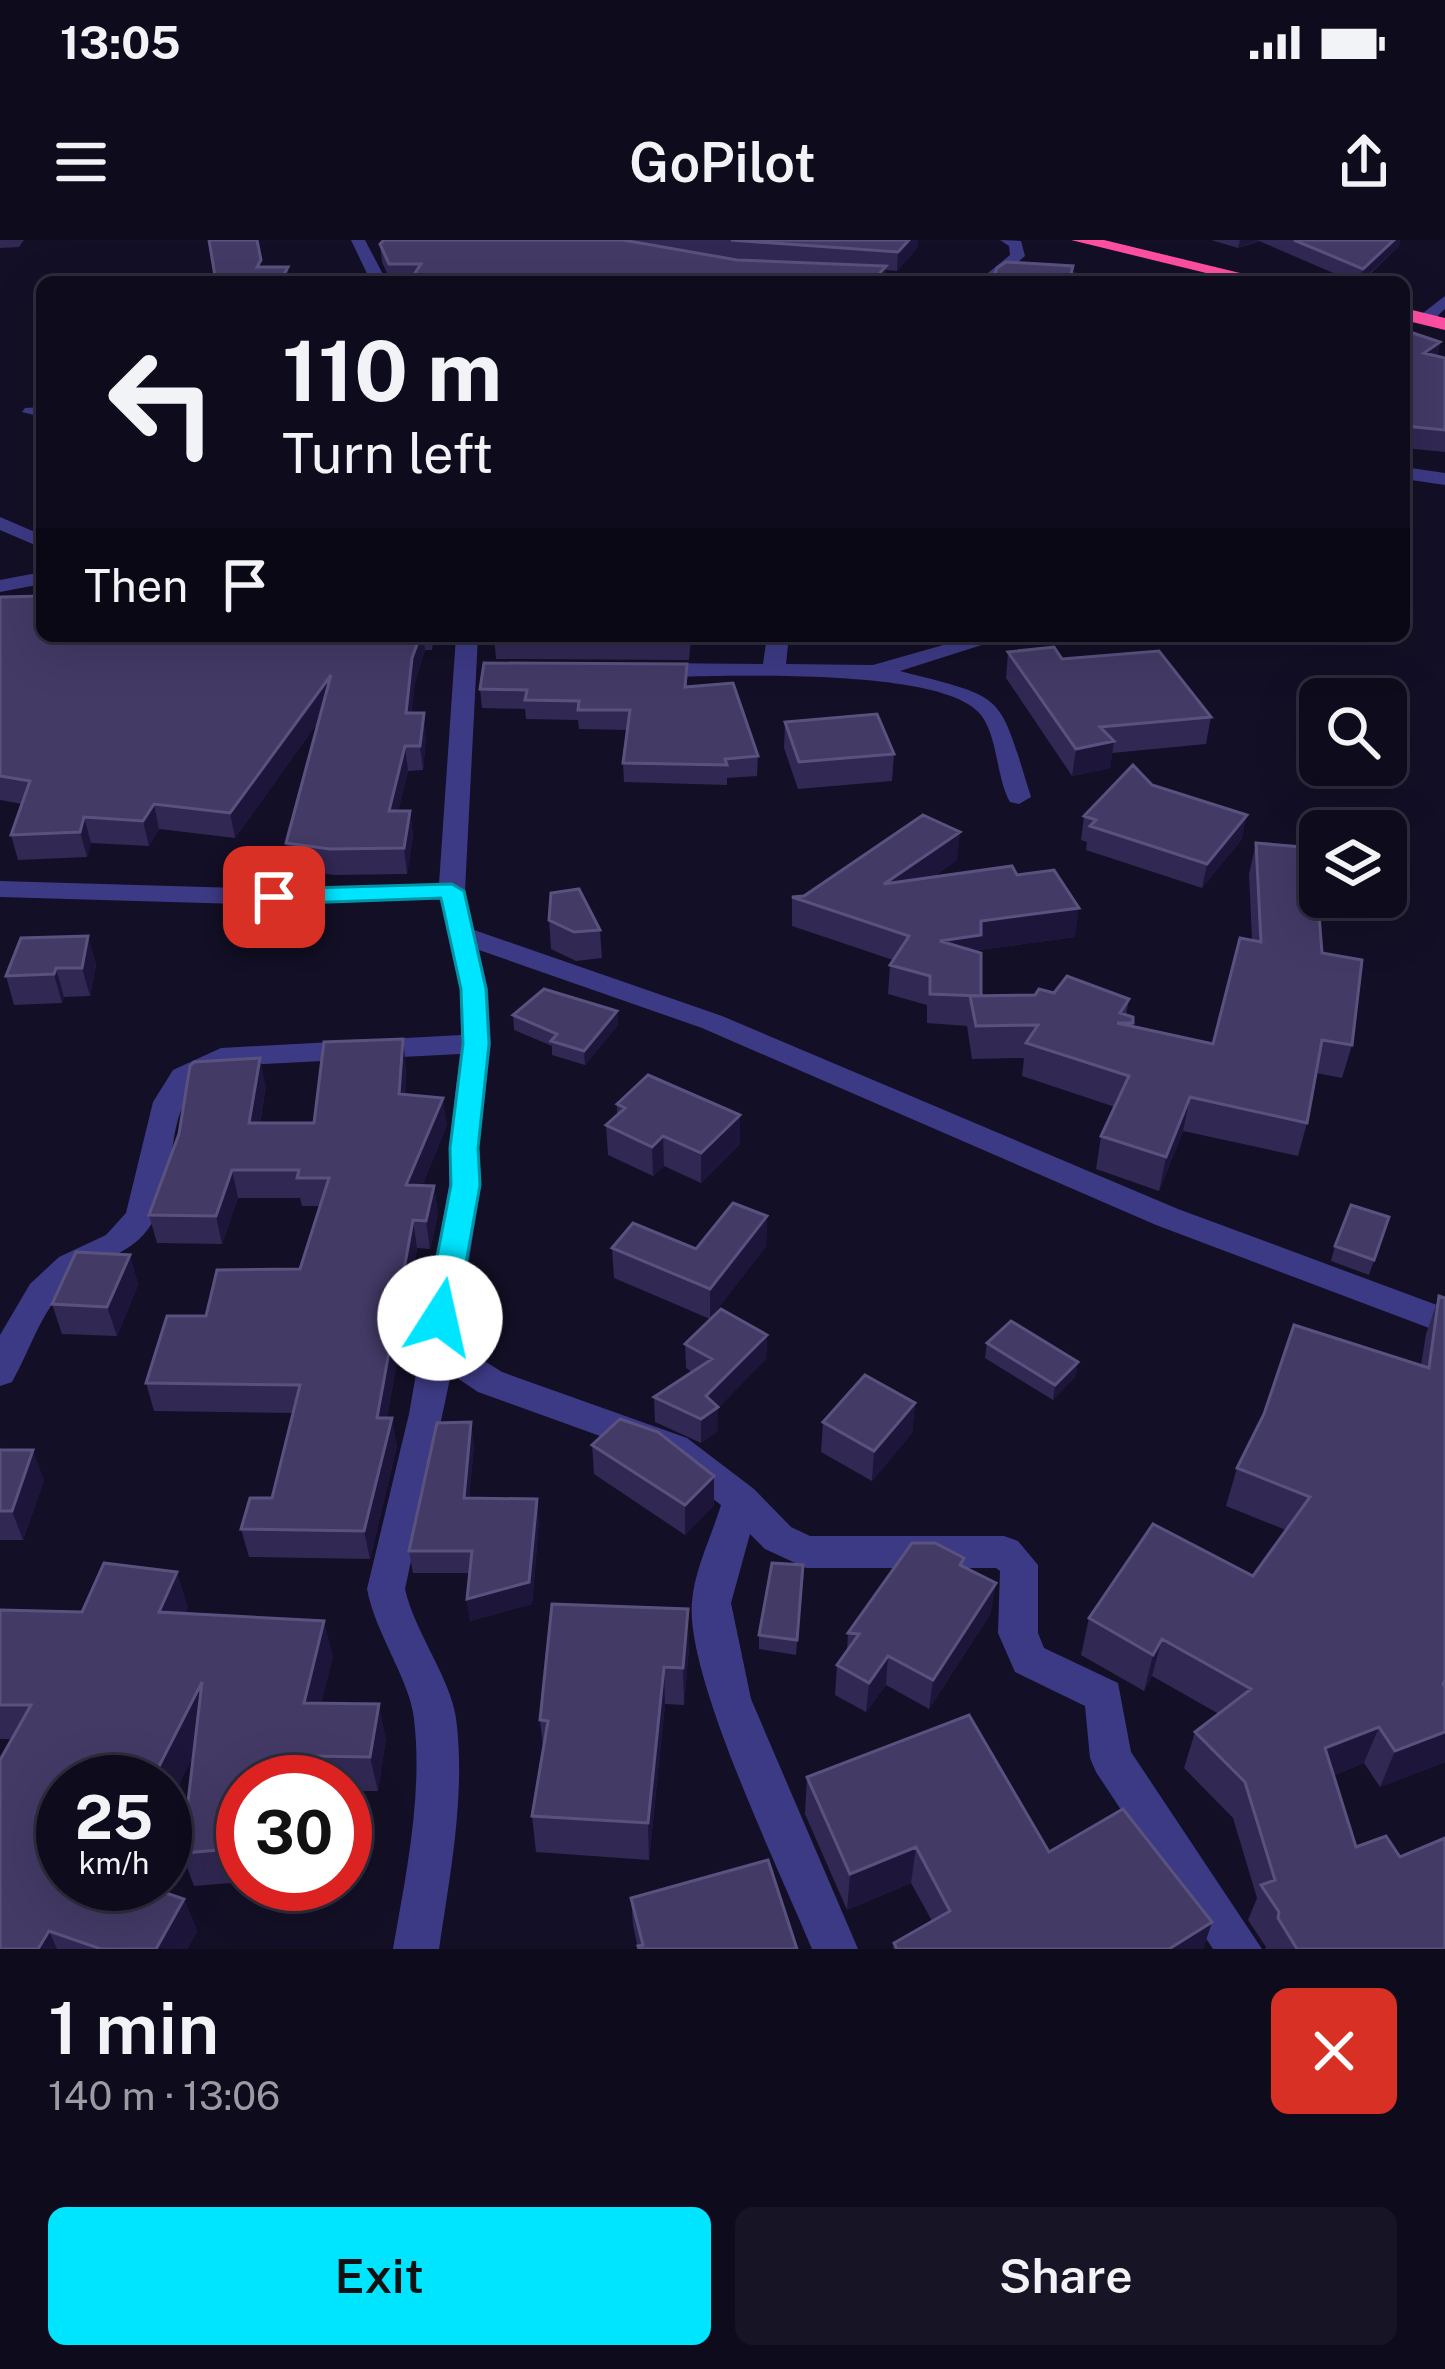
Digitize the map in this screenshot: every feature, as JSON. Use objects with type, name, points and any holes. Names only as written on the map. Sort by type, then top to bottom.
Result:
[{"type":"highway","points":[[1080,240],[1241,276]]},
{"type":"highway","points":[[1410,314],[1441,311]]},
{"type":"street","points":[[358,240],[376,276]]},
{"type":"street","points":[[993,276],[1018,256],[1016,244],[1007,240]]},
{"type":"street","points":[[827,275],[840,276]]},
{"type":"street","points":[[1410,474],[1445,479]]},
{"type":"street","points":[[0,523],[36,539]]},
{"type":"street","points":[[0,586],[36,579]]},
{"type":"street","points":[[774,668],[777,642]]},
{"type":"street","points":[[874,672],[978,642]]},
{"type":"street","points":[[416,1949],[435,1827],[435,1715],[391,1614],[386,1589],[427,1414],[465,1185],[464,1148],[476,1044],[474,989],[452,891],[475,659]]},
{"type":"street","points":[[617,671],[774,668],[874,672],[970,696],[993,713],[1019,797]]},
{"type":"street","points":[[0,890],[274,897],[452,891]]},
{"type":"street","points":[[460,934],[712,1022],[1167,1217],[1445,1321]]},
{"type":"street","points":[[0,1373],[20,1326],[63,1270],[109,1250],[133,1228],[149,1188],[175,1086],[189,1072],[221,1057],[476,1044]]},
{"type":"street","points":[[436,1347],[490,1382],[674,1448],[741,1500],[778,1538],[806,1552],[1004,1552],[1019,1565],[1018,1633],[1029,1660],[1104,1696],[1111,1758],[1239,1949]]},
{"type":"street","points":[[741,1500],[711,1603],[717,1641],[731,1699],[835,1949]]},
{"type":"building","points":[[209,240],[257,240],[261,260],[257,267],[288,267],[283,276],[215,276]]},
{"type":"building","points":[[384,240],[623,240],[737,260],[886,266],[877,276],[413,276],[421,264],[389,264],[380,244]]},
{"type":"building","points":[[731,240],[909,240],[898,252]]},
{"type":"building","points":[[1294,240],[1394,240],[1363,269]]},
{"type":"building","points":[[1006,262],[1073,266],[1071,274],[1097,276],[994,276]]},
{"type":"building","points":[[1410,332],[1440,342],[1424,353],[1445,358],[1445,430],[1410,427]]},
{"type":"building","points":[[36,596],[36,642],[418,642],[406,713],[424,713],[420,746],[405,746],[389,811],[410,811],[404,848],[330,849],[286,843],[331,675],[230,813],[154,804],[143,821],[84,817],[80,832],[11,835],[30,781],[0,776],[0,597]]},
{"type":"building","points":[[1054,647],[1062,659],[1159,651],[1211,717],[1100,727],[1114,741],[1076,749],[1008,652]]},
{"type":"building","points":[[484,663],[687,664],[685,687],[733,683],[758,756],[725,759],[727,765],[623,763],[630,710],[578,710],[579,701],[525,700],[527,690],[480,689]]},
{"type":"building","points":[[877,714],[894,754],[799,762],[785,722]]},
{"type":"building","points":[[1133,765],[1152,785],[1247,815],[1207,864],[1090,826],[1096,820],[1084,816]]},
{"type":"building","points":[[923,815],[960,832],[884,884],[1012,866],[1017,875],[1054,870],[1079,908],[981,921],[981,935],[940,941],[981,953],[981,996],[930,994],[930,976],[890,965],[909,936],[792,897],[804,896]]},
{"type":"building","points":[[1256,843],[1299,847],[1299,918],[1319,918],[1322,953],[1362,960],[1352,1045],[1322,1040],[1307,1123],[1190,1097],[1166,1157],[1101,1136],[1129,1076],[1026,1043],[1038,1025],[976,1026],[970,996],[1035,995],[1039,989],[1054,993],[1067,976],[1129,999],[1120,1013],[1133,1017],[1133,1023],[1117,1023],[1213,1044],[1240,938],[1261,942]]},
{"type":"building","points":[[579,889],[600,930],[574,932],[549,920],[551,893]]},
{"type":"building","points":[[88,936],[82,968],[6,976],[21,938]]},
{"type":"building","points":[[544,989],[617,1011],[584,1051],[551,1041],[557,1034],[513,1015]]},
{"type":"building","points":[[403,1039],[399,1094],[443,1098],[406,1185],[434,1186],[426,1221],[413,1220],[377,1418],[392,1418],[364,1531],[241,1529],[250,1498],[272,1498],[300,1385],[146,1383],[167,1316],[206,1316],[217,1270],[300,1269],[329,1178],[297,1178],[299,1170],[232,1170],[216,1216],[149,1215],[179,1134],[190,1066],[260,1058],[249,1123],[314,1123],[324,1042]]},
{"type":"building","points":[[648,1075],[740,1115],[701,1153],[663,1136],[652,1147],[606,1125],[625,1108],[617,1104]]},
{"type":"building","points":[[733,1203],[767,1216],[710,1289],[612,1248],[633,1223],[696,1249]]},
{"type":"building","points":[[1351,1205],[1389,1217],[1374,1260],[1335,1246]]},
{"type":"building","points":[[76,1252],[130,1255],[107,1307],[52,1304]]},
{"type":"building","points":[[1439,1296],[1445,1298],[1445,1732],[1395,1751],[1379,1727],[1325,1748],[1356,1847],[1386,1836],[1400,1857],[1445,1838],[1445,1949],[1297,1949],[1261,1885],[1275,1880],[1245,1782],[1195,1732],[1251,1689],[1162,1639],[1153,1655],[1089,1618],[1153,1524],[1253,1576],[1310,1497],[1237,1468],[1264,1414],[1294,1325],[1429,1368]]},
{"type":"building","points":[[721,1309],[767,1335],[706,1396],[718,1407],[701,1419],[654,1397],[712,1359],[685,1344]]},
{"type":"building","points":[[1011,1321],[1078,1362],[1055,1385],[987,1343]]},
{"type":"building","points":[[865,1375],[915,1403],[874,1451],[823,1422]]},
{"type":"building","points":[[620,1419],[658,1432],[714,1476],[685,1505],[592,1445]]},
{"type":"building","points":[[471,1422],[464,1498],[537,1499],[529,1582],[467,1599],[472,1551],[409,1551],[437,1423]]},
{"type":"building","points":[[0,1450],[33,1450],[12,1511],[0,1511]]},
{"type":"building","points":[[912,1543],[935,1543],[964,1558],[960,1565],[996,1583],[933,1680],[888,1656],[869,1683],[837,1665],[859,1634],[848,1633]]},
{"type":"building","points":[[104,1563],[177,1572],[159,1612],[324,1621],[304,1703],[379,1704],[370,1755],[216,1755],[216,1850],[192,1852],[192,1768],[202,1682],[165,1755],[36,1755],[36,1911],[177,1911],[156,1949],[101,1949],[49,1931],[38,1949],[0,1949],[0,1760],[31,1705],[0,1705],[0,1610],[82,1612]]},
{"type":"building","points":[[772,1563],[803,1565],[797,1640],[759,1635]]},
{"type":"building","points":[[552,1604],[688,1609],[683,1668],[664,1667],[648,1823],[532,1816],[548,1721],[540,1720]]},
{"type":"building","points":[[969,1715],[1049,1852],[1123,1809],[1212,1922],[1169,1949],[897,1949],[894,1943],[950,1911],[916,1847],[850,1874],[807,1777]]},
{"type":"building","points":[[768,1860],[797,1949],[639,1949],[643,1945],[631,1898]]},
{"type":"route","points":[[274,897],[452,891],[474,989],[476,1044],[464,1148],[465,1185],[440,1318]]}]
